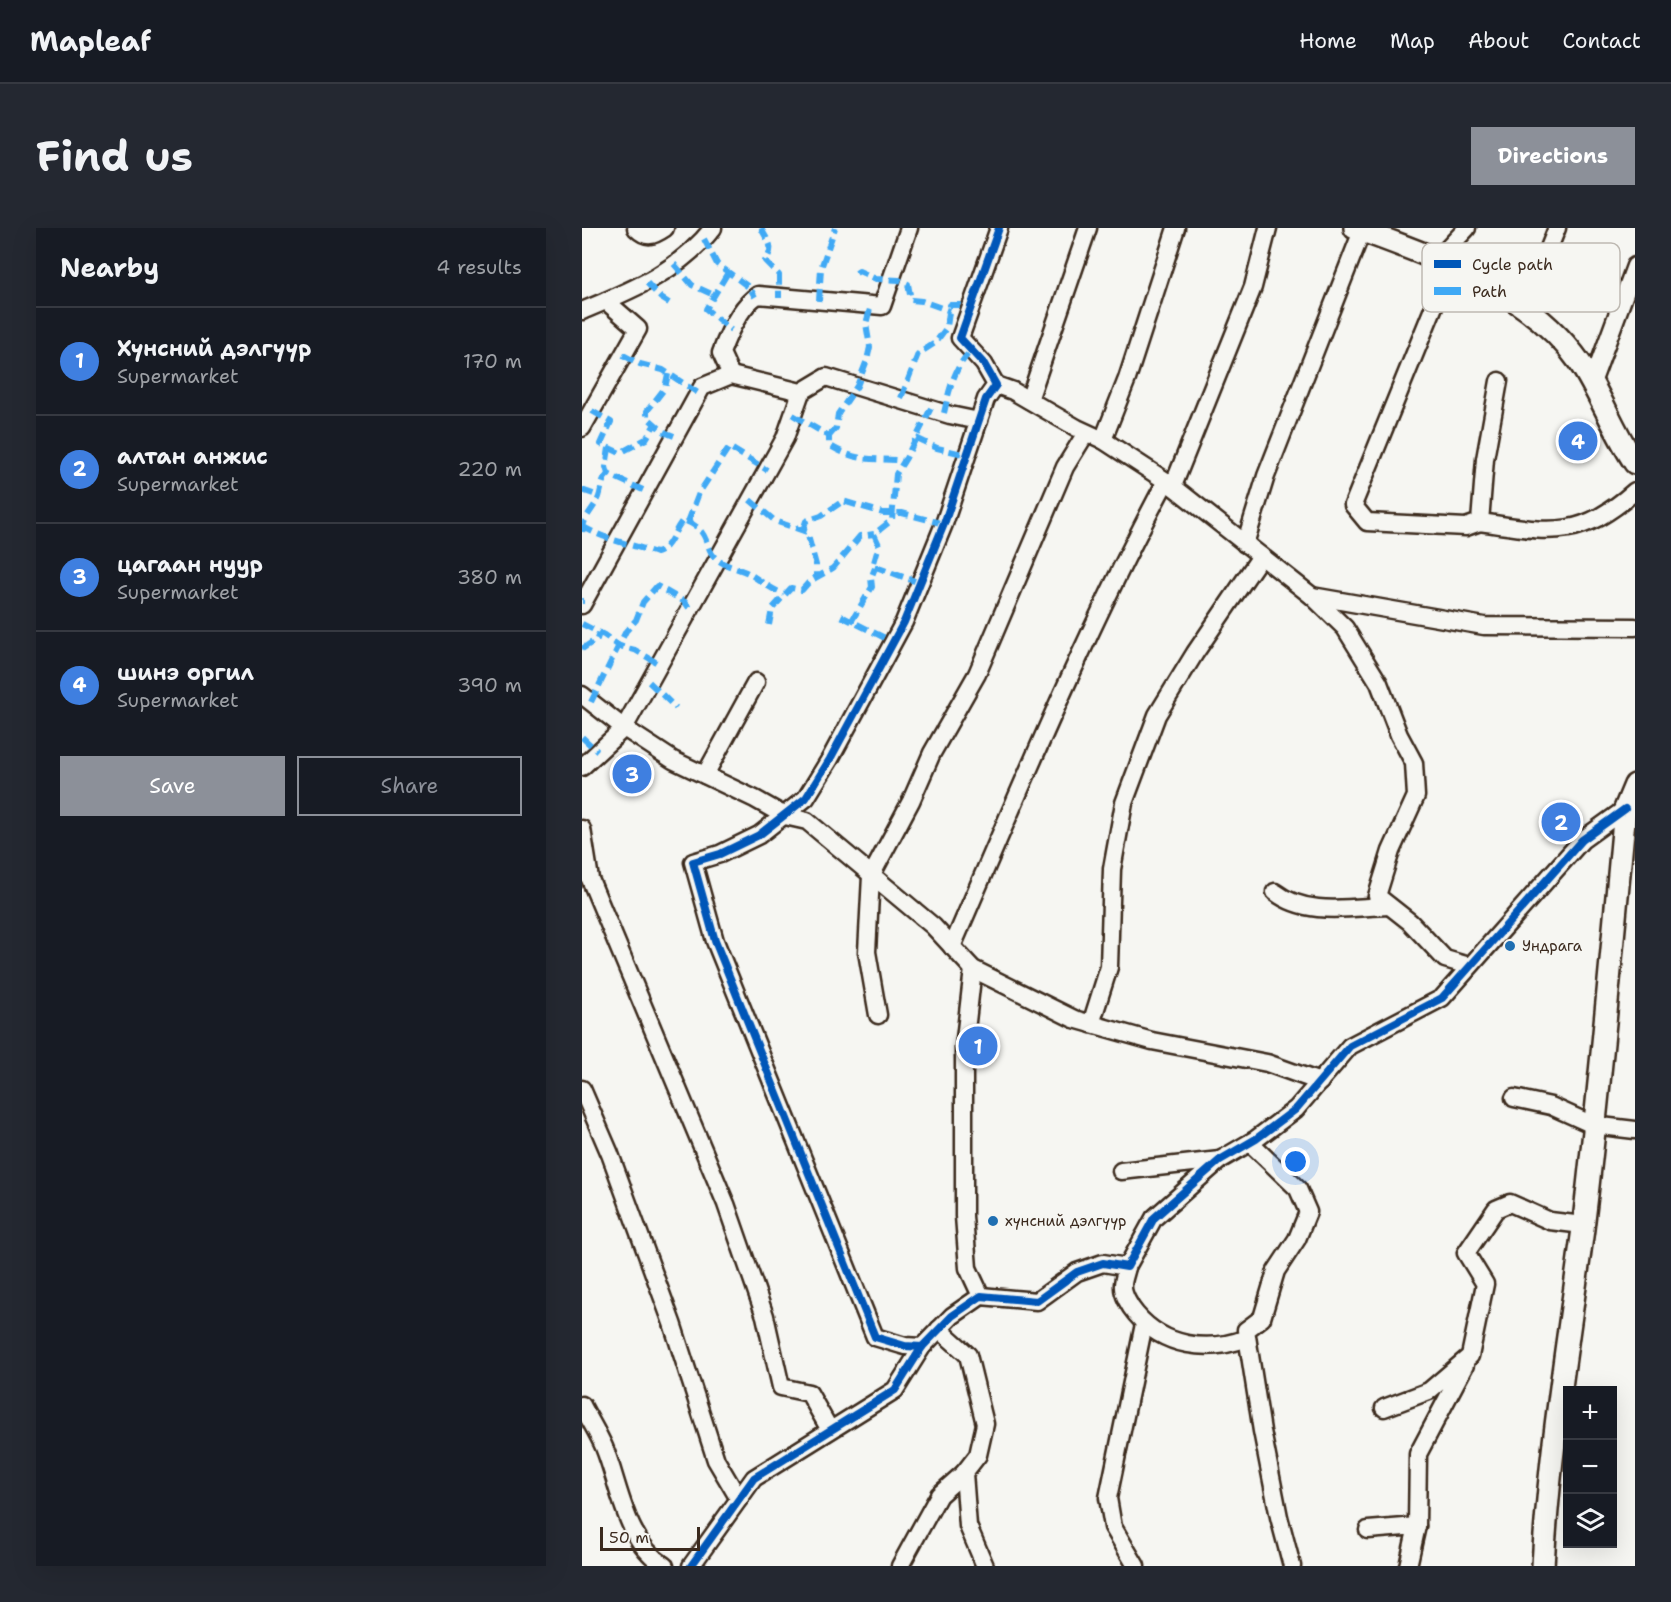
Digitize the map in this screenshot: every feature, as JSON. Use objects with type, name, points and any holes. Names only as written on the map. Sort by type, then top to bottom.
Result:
[{"type":"main road","points":[[1359,229],[1422,255]]},
{"type":"main road","points":[[1532,312],[1560,338],[1592,383],[1635,463]]},
{"type":"main road","points":[[1543,1566],[1547,1502],[1583,1225],[1605,1029],[1625,809],[1635,784]]},
{"type":"street","points":[[636,228],[645,236],[652,236],[665,228]]},
{"type":"street","points":[[582,311],[647,283],[694,251],[713,228]]},
{"type":"street","points":[[719,228],[725,231],[727,228]]},
{"type":"street","points":[[731,375],[721,353],[726,338],[750,300],[758,295],[882,306],[909,228]]},
{"type":"street","points":[[999,228],[960,338],[984,364],[996,385],[1103,440],[1169,484],[1312,596],[1345,628],[1379,683],[1399,735],[1414,763],[1416,796],[1391,851],[1377,896],[1445,959],[1469,966]]},
{"type":"street","points":[[1029,400],[1088,228]]},
{"type":"street","points":[[1103,440],[1126,379],[1176,228]]},
{"type":"street","points":[[952,947],[1071,669],[1125,557],[1169,484],[1252,287],[1268,228]]},
{"type":"street","points":[[1457,243],[1467,228]]},
{"type":"street","points":[[1551,243],[1557,228]]},
{"type":"street","points":[[1245,544],[1266,476],[1359,229]]},
{"type":"street","points":[[1620,307],[1635,266]]},
{"type":"street","points":[[582,428],[638,329],[606,301]]},
{"type":"street","points":[[1425,312],[1353,505],[1367,522],[1466,526],[1480,522],[1565,531],[1582,526],[1600,516],[1635,491]]},
{"type":"street","points":[[1592,383],[1618,312]]},
{"type":"street","points":[[582,605],[702,387],[731,375],[801,392]]},
{"type":"street","points":[[582,767],[624,728],[785,438],[801,392],[826,377],[950,415],[979,421]]},
{"type":"street","points":[[1480,522],[1485,459],[1499,381]]},
{"type":"street","points":[[922,1347],[905,1346],[875,1337],[716,941],[693,862],[720,854],[759,835],[806,798],[830,759],[904,622],[944,524],[979,421],[996,385]]},
{"type":"street","points":[[878,1015],[867,952],[871,876],[911,801],[932,753],[977,674],[1065,468],[1086,432]]},
{"type":"street","points":[[1091,1024],[1108,967],[1112,869],[1124,803],[1157,715],[1195,653],[1261,556]]},
{"type":"street","points":[[1312,596],[1484,626],[1635,627]]},
{"type":"street","points":[[705,775],[756,682]]},
{"type":"street","points":[[582,695],[624,728],[673,760],[785,816],[807,821],[933,926],[973,969],[1074,1019],[1152,1041],[1267,1063],[1320,1082]]},
{"type":"street","points":[[1247,1338],[1228,1345],[1193,1345],[1172,1342],[1144,1324],[1130,1308],[1122,1287],[1127,1267],[1154,1218],[1220,1160],[1250,1143],[1296,1109],[1350,1046],[1442,998],[1582,840],[1625,809]]},
{"type":"street","points":[[582,829],[590,879],[726,1204],[765,1316],[781,1387],[809,1393],[830,1430]]},
{"type":"street","points":[[1275,892],[1282,898],[1313,909],[1389,906]]},
{"type":"street","points":[[973,969],[964,1048],[964,1215],[968,1268],[981,1296]]},
{"type":"street","points":[[582,1089],[610,1154],[672,1323],[716,1460],[739,1499]]},
{"type":"street","points":[[1514,1098],[1551,1106],[1593,1125],[1635,1130]]},
{"type":"street","points":[[1250,1143],[1298,1189],[1308,1212],[1297,1239],[1276,1271],[1262,1318],[1246,1330],[1262,1431],[1279,1517],[1292,1566]]},
{"type":"street","points":[[1121,1171],[1220,1160]]},
{"type":"street","points":[[1408,1566],[1417,1526],[1418,1454],[1470,1356],[1485,1284],[1466,1253],[1496,1209],[1510,1203],[1550,1221],[1583,1225]]},
{"type":"street","points":[[691,1566],[754,1478],[895,1390],[922,1347],[952,1316],[981,1296],[1037,1301],[1077,1272],[1103,1263],[1127,1267]]},
{"type":"street","points":[[1136,1566],[1113,1527],[1108,1498],[1144,1324]]},
{"type":"street","points":[[900,1566],[939,1495],[964,1473],[978,1455],[984,1424],[968,1355],[939,1329]]},
{"type":"street","points":[[1384,1408],[1429,1391],[1470,1356]]},
{"type":"street","points":[[582,1405],[604,1448],[622,1508],[653,1558],[665,1566]]},
{"type":"street","points":[[964,1473],[968,1526],[985,1566]]},
{"type":"street","points":[[1368,1530],[1417,1526]]},
{"type":"marked path","points":[[761,228],[770,248],[765,261],[779,275],[779,298]]},
{"type":"marked path","points":[[819,301],[821,268],[835,228]]},
{"type":"marked path","points":[[704,239],[717,264],[750,288],[755,297]]},
{"type":"marked path","points":[[674,264],[692,285],[714,295]]},
{"type":"marked path","points":[[856,273],[859,271],[876,279],[899,280],[908,284],[911,300],[922,301],[950,311]]},
{"type":"marked path","points":[[727,274],[706,309],[731,330]]},
{"type":"marked path","points":[[647,283],[661,298],[672,305]]},
{"type":"marked path","points":[[829,436],[836,428],[838,414],[857,386],[867,360],[870,347],[866,324],[871,305]]},
{"type":"marked path","points":[[901,398],[918,354],[935,343],[947,327],[950,305],[960,305],[970,311]]},
{"type":"marked path","points":[[944,413],[956,372],[971,351]]},
{"type":"marked path","points":[[623,355],[640,364],[663,370],[698,393]]},
{"type":"marked path","points":[[668,374],[665,388],[647,411],[647,417],[664,432],[674,436]]},
{"type":"marked path","points":[[920,583],[873,566],[879,545],[874,534],[892,520],[896,474],[931,408]]},
{"type":"marked path","points":[[592,411],[611,422],[601,444],[620,453],[646,439],[655,424]]},
{"type":"marked path","points":[[793,415],[829,436],[829,445],[849,455],[866,459],[904,461]]},
{"type":"marked path","points":[[916,438],[937,448],[967,455]]},
{"type":"marked path","points":[[688,522],[699,493],[729,447],[767,470]]},
{"type":"marked path","points":[[609,448],[606,467],[608,474],[643,490]]},
{"type":"marked path","points":[[582,532],[584,522],[597,501],[608,474]]},
{"type":"marked path","points":[[582,490],[599,496]]},
{"type":"marked path","points":[[750,500],[775,521],[807,532],[816,565],[816,577]]},
{"type":"marked path","points":[[803,530],[806,521],[821,516],[843,501],[883,513],[902,513],[944,524]]},
{"type":"marked path","points":[[582,526],[609,538],[656,553],[665,548],[683,520],[699,529],[713,556],[718,560],[748,573],[784,594]]},
{"type":"marked path","points":[[769,625],[772,609],[791,588],[802,590],[810,581],[833,568],[860,536],[874,534]]},
{"type":"marked path","points":[[851,622],[872,587],[871,578],[875,568]]},
{"type":"marked path","points":[[591,702],[626,631],[636,620],[643,602],[657,586],[685,602],[689,608]]},
{"type":"marked path","points":[[841,616],[893,642]]},
{"type":"marked path","points":[[582,624],[619,646],[635,650],[659,664]]},
{"type":"marked path","points":[[582,649],[597,639],[599,633]]},
{"type":"marked path","points":[[649,682],[676,708]]},
{"type":"marked path","points":[[582,737],[597,751]]},
{"type":"cycle path","points":[[922,1347],[905,1346],[875,1337],[715,941],[693,862],[720,854],[759,835],[806,798],[830,759],[904,622],[944,524],[986,399],[996,385],[984,364],[960,338],[999,228]]},
{"type":"cycle path","points":[[691,1566],[754,1478],[895,1390],[922,1347],[952,1316],[981,1296],[1037,1301],[1077,1272],[1103,1263],[1127,1267],[1154,1218],[1220,1160],[1256,1139],[1296,1109],[1350,1046],[1442,998],[1582,840],[1625,809]]},
{"type":"place","name":"шинэ оргил","points":[[1578,441]]},
{"type":"place","name":"цагаан нуур","points":[[632,774]]},
{"type":"place","name":"алтан анжис","points":[[1561,822]]},
{"type":"place","name":"Ундрага","points":[[1510,946]]},
{"type":"place","name":"Хүнсний дэлгүүр","points":[[978,1046]]},
{"type":"place","name":"хүнсний дэлгүүр","points":[[993,1221]]}]
